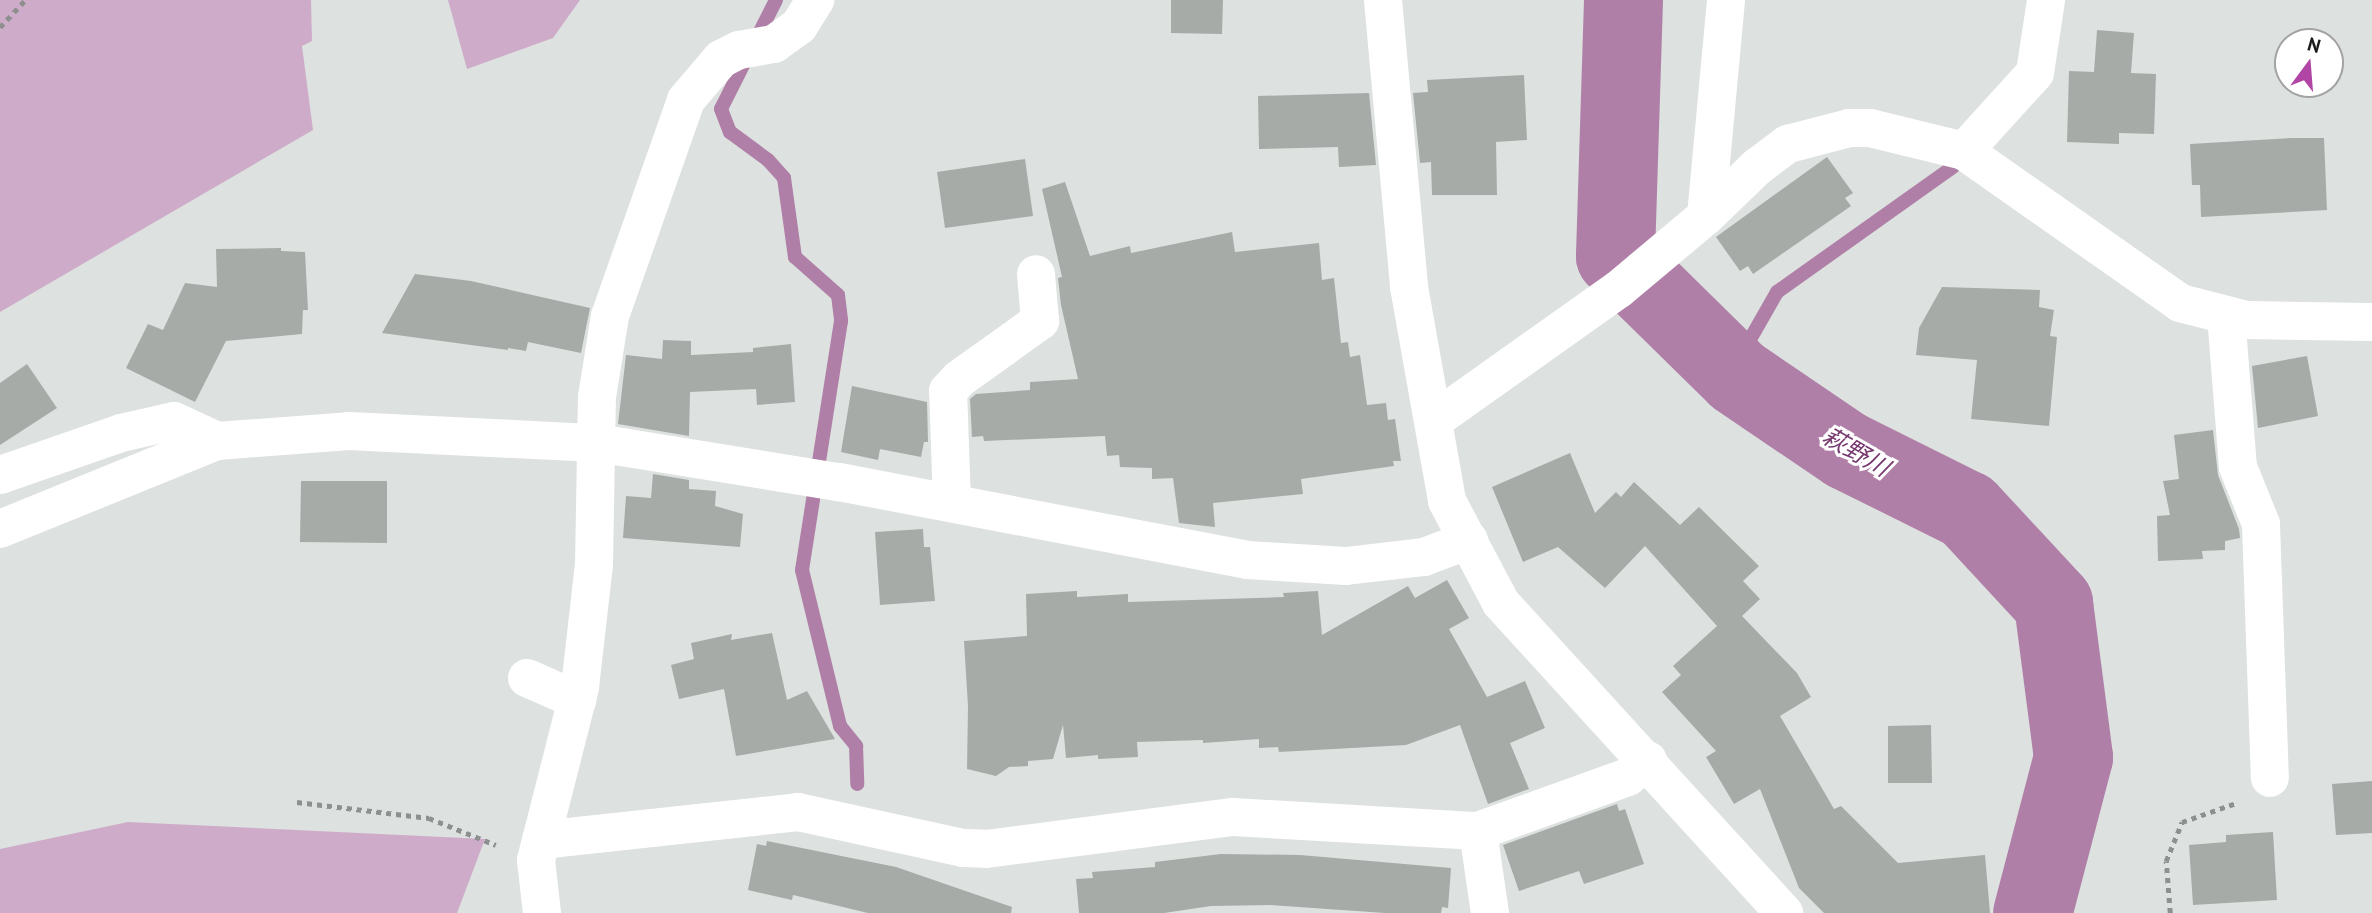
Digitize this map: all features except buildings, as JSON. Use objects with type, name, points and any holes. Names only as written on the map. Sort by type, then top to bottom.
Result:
[{"type":"street","points":[[542,913],[536,860],[577,700],[594,565],[597,397],[610,316],[686,100],[721,60],[799,26],[815,0]]},
{"type":"street","points":[[1383,0],[1409,287],[1447,501],[1501,603],[1648,760],[1784,913]]},
{"type":"street","points":[[1695,226],[1727,0]]},
{"type":"street","points":[[1964,151],[2035,73],[2046,0]]},
{"type":"street","points":[[1433,421],[1619,289],[1695,226],[1757,167],[1788,144],[1849,128],[1870,128],[1964,151],[2033,196],[2097,247],[2180,303],[2246,320],[2372,321]]},
{"type":"street","points":[[951,503],[948,391],[959,379],[1045,327],[1036,274]]},
{"type":"street","points":[[2226,315],[2238,467],[2261,524],[2270,778]]},
{"type":"street","points":[[0,475],[121,433],[174,421],[217,441]]},
{"type":"street","points":[[0,529],[217,441],[349,431],[597,443],[839,482],[1260,561],[1346,566],[1424,557],[1469,540]]},
{"type":"street","points":[[527,678],[577,700]]},
{"type":"street","points":[[540,844],[798,812],[963,848],[986,849],[1233,817],[1478,831],[1628,777],[1648,760]]},
{"type":"street","points":[[1478,831],[1490,913]]},
{"type":"path","points":[[0,27],[25,0]]},
{"type":"path","points":[[2170,913],[2166,861],[2182,822],[2217,808],[2249,800],[2270,778]]},
{"type":"path","points":[[297,802],[429,818],[510,850],[540,844]]},
{"type":"shaded area","points":[[0,0],[311,0],[312,41],[302,46],[313,130],[0,312]]},
{"type":"shaded area","points":[[448,0],[580,0],[553,38],[467,69]]},
{"type":"shaded area","points":[[128,822],[485,839],[457,913],[0,913],[0,849]]},
{"type":"waterway","points":[[776,0],[721,109],[730,132],[768,160],[784,178],[795,257],[838,295],[841,321],[802,570],[840,726],[856,746],[857,784]]},
{"type":"waterway","name":"萩野川","points":[[1623,0],[1615,256],[1737,376],[1846,450],[1967,510],[2053,603],[2073,757],[2032,913]]},
{"type":"waterway","points":[[1732,371],[1777,292],[1953,167]]}]
